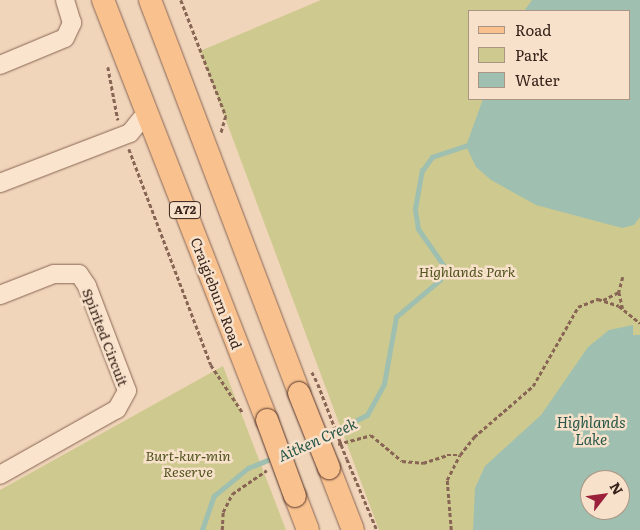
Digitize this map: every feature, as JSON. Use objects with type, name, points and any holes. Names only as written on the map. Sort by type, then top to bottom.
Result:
[{"type":"main road","name":"Craigieburn Road","points":[[103,0],[157,138],[257,419],[295,496],[308,530]]},
{"type":"main road","points":[[150,0],[338,463],[353,530]]},
{"type":"street","points":[[0,65],[64,38],[72,23],[65,0]]},
{"type":"street","points":[[0,183],[127,134],[147,112]]},
{"type":"street","points":[[127,134],[157,138]]},
{"type":"street","name":"Spirited Circuit","points":[[0,295],[54,274],[79,274],[88,286],[127,391],[117,409],[0,475]]},
{"type":"path","points":[[181,0],[226,116],[221,134]]},
{"type":"path","points":[[107,60],[116,116],[127,134],[211,365],[257,419]]},
{"type":"path","points":[[623,277],[619,292],[623,309]]},
{"type":"path","points":[[603,300],[619,292]]},
{"type":"path","points":[[451,530],[447,480],[460,456],[474,438],[533,386],[578,307],[598,299],[603,300],[623,309],[639,322]]},
{"type":"path","points":[[309,389],[338,463],[377,530]]},
{"type":"path","points":[[335,445],[371,435],[402,461],[423,463],[447,455],[460,456]]},
{"type":"path","points":[[222,530],[223,512],[232,494],[257,474],[274,467]]},
{"type":"green space","name":"Highlands Park","points":[[321,0],[640,0],[640,530],[379,530],[200,51]]},
{"type":"green space","name":"Burt-kur-min Reserve","points":[[223,366],[286,530],[0,530],[0,490]]},
{"type":"water","points":[[532,0],[640,0],[640,217],[634,225],[622,228],[536,205],[491,180],[476,167],[466,146],[483,100],[630,100],[630,10],[525,10]]},
{"type":"water","name":"Highlands Lake","points":[[633,325],[633,335],[640,335],[640,530],[473,530],[475,488],[485,466],[541,415],[588,347],[609,330]]},
{"type":"waterway","name":"Aitken Creek","points":[[323,437],[367,415],[384,384],[396,317],[440,280],[443,265],[418,229],[415,209],[422,171],[432,157],[471,144]]},
{"type":"waterway","name":"Aitken Creek","points":[[287,452],[312,442]]},
{"type":"waterway","name":"Aitken Creek","points":[[202,530],[214,496],[248,468],[275,457]]}]
